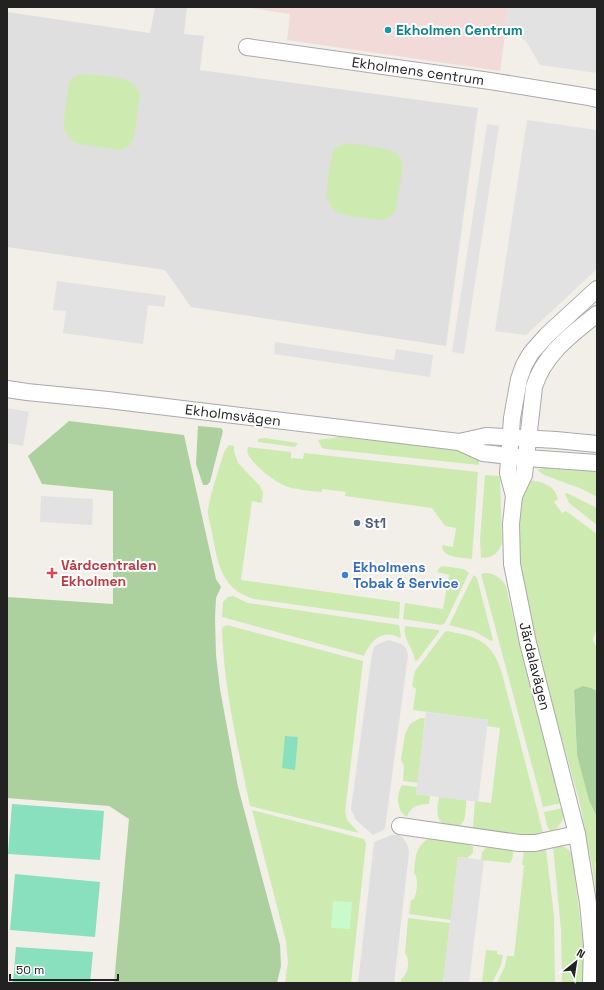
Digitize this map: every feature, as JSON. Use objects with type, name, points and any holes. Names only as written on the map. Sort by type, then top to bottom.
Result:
[{"type":"street","name":"Ekholmens centrum","points":[[247,47],[490,81],[594,98]]},
{"type":"street","name":"Järdalavägen","points":[[514,496],[508,474],[508,456],[512,418],[519,379],[524,365],[531,353],[547,335],[597,289]]},
{"type":"street","name":"Järdalavägen","points":[[591,983],[592,945],[588,903],[577,834],[528,643],[512,564],[511,524],[514,496],[524,475],[534,387],[537,375],[550,354],[563,341],[597,314]]},
{"type":"street","name":"Ekholmsvägen","points":[[7,389],[459,442],[484,453],[526,458],[597,463]]},
{"type":"street","name":"Ekholmsvägen","points":[[459,442],[486,436],[597,444]]},
{"type":"street","points":[[400,826],[535,843],[577,834]]},
{"type":"shaded area","points":[[155,7],[187,7],[184,34],[204,36],[200,70],[478,108],[446,346],[191,307],[165,270],[7,247],[7,12],[150,33]]},
{"type":"shaded area","name":"Ekholmen Centrum","points":[[244,7],[509,7],[500,71],[287,40],[290,14]]},
{"type":"shaded area","points":[[509,7],[597,7],[597,73],[540,65],[526,41],[506,28]]},
{"type":"shaded area","points":[[527,120],[597,130],[597,269],[526,335],[495,331]]},
{"type":"shaded area","points":[[487,124],[499,126],[464,354],[452,352]]},
{"type":"shaded area","points":[[57,281],[166,296],[164,307],[148,305],[143,344],[63,333],[66,311],[53,310]]},
{"type":"shaded area","points":[[275,342],[394,360],[396,349],[433,355],[430,377],[274,354]]},
{"type":"shaded area","points":[[7,408],[29,412],[23,446],[7,443]]},
{"type":"shaded area","name":"Vårdcentralen Ekholmen","points":[[41,496],[93,499],[92,525],[40,522]]},
{"type":"shaded area","points":[[389,640],[401,644],[406,648],[408,655],[385,829],[373,835],[356,820],[351,809],[372,654],[374,647]]},
{"type":"shaded area","points":[[426,712],[488,720],[478,802],[416,794]]},
{"type":"shaded area","points":[[392,835],[399,835],[403,838],[408,846],[409,853],[394,983],[358,983],[374,842]]},
{"type":"shaded area","points":[[458,857],[484,860],[469,983],[443,983]]},
{"type":"green space","points":[[85,74],[124,79],[136,85],[140,94],[134,139],[126,148],[118,150],[77,144],[67,135],[64,116],[69,83],[76,76]]},
{"type":"green space","points":[[348,143],[387,149],[396,153],[400,158],[403,164],[396,209],[392,215],[381,220],[356,217],[341,214],[334,210],[330,204],[327,188],[332,153],[338,146]]},
{"type":"green space","points":[[69,421],[184,435],[216,579],[221,587],[216,598],[215,618],[216,655],[220,689],[238,787],[280,945],[281,966],[277,983],[114,983],[129,819],[109,806],[7,798],[7,597],[113,604],[113,491],[42,484],[28,456]]},
{"type":"green space","points":[[198,426],[221,428],[223,431],[210,482],[207,485],[203,485],[196,464]]},
{"type":"green space","points":[[339,437],[442,447],[457,450],[479,458],[479,465],[326,449],[322,448],[318,440]]},
{"type":"green space","points":[[264,438],[298,443],[295,447],[258,442],[258,439]]},
{"type":"green space","points":[[229,445],[234,446],[238,463],[260,486],[263,492],[262,503],[252,501],[241,580],[400,602],[399,619],[254,599],[234,589],[222,573],[216,554],[208,512],[209,502],[224,452]]},
{"type":"green space","points":[[248,447],[291,452],[291,458],[303,459],[304,453],[478,472],[472,559],[445,553],[442,545],[453,547],[456,528],[445,526],[432,508],[345,496],[346,492],[322,489],[322,492],[291,488],[280,483],[261,470],[248,455]]},
{"type":"green space","points":[[548,466],[586,469],[597,472],[597,497],[582,489],[544,475],[537,470]]},
{"type":"green space","points":[[485,475],[500,476],[502,543],[499,550],[494,555],[481,558],[480,540]]},
{"type":"green space","points":[[528,480],[538,481],[551,487],[558,499],[554,502],[562,513],[566,511],[597,534],[597,627],[593,640],[597,649],[597,691],[591,688],[574,691],[577,755],[597,817],[597,857],[595,864],[597,902],[592,865],[580,804],[537,649],[520,572],[518,540],[519,519],[521,500]]},
{"type":"green space","points":[[567,493],[597,508],[597,525],[569,503],[565,494]]},
{"type":"green space","points":[[442,566],[464,569],[469,573],[445,623],[441,625],[403,619],[405,603],[443,609],[449,575],[437,572]]},
{"type":"green space","points":[[485,573],[497,576],[506,586],[518,639],[562,803],[543,807],[481,574]]},
{"type":"green space","points":[[474,575],[477,578],[493,640],[491,641],[476,632],[449,625]]},
{"type":"green space","points":[[233,596],[248,603],[399,625],[401,637],[388,634],[383,635],[370,645],[364,656],[222,617],[223,602],[228,597]]},
{"type":"green space","points":[[227,625],[363,661],[345,812],[347,820],[359,833],[250,806],[232,719],[223,652],[222,630],[223,627]]},
{"type":"green space","points":[[405,626],[439,630],[417,661],[415,661],[413,652],[405,635]]},
{"type":"green space","points":[[446,631],[470,636],[481,641],[490,649],[497,661],[502,674],[531,783],[543,833],[541,835],[519,836],[474,829],[475,801],[491,803],[500,728],[487,726],[488,720],[413,710],[416,689],[412,686],[415,671]]},
{"type":"green space","points":[[583,686],[597,691],[597,817],[589,800],[577,755],[574,690]]},
{"type":"green space","points":[[420,718],[425,718],[418,783],[403,781],[404,766],[401,760],[405,734],[410,724]]},
{"type":"green space","points":[[285,736],[298,737],[295,770],[282,768]]},
{"type":"green space","points":[[402,785],[417,787],[416,794],[430,796],[429,804],[412,808],[407,817],[403,814],[398,802]]},
{"type":"green space","points":[[439,797],[466,800],[465,817],[461,825],[451,827],[441,822],[438,814]]},
{"type":"green space","points":[[12,804],[104,811],[100,860],[8,854]]},
{"type":"green space","points":[[563,808],[562,822],[551,832],[547,826],[544,812]]},
{"type":"green space","points":[[252,810],[364,839],[366,844],[351,983],[285,983],[288,962],[286,941]]},
{"type":"green space","points":[[429,838],[466,842],[473,847],[473,853],[467,858],[458,857],[451,920],[409,914],[411,900],[414,899],[417,889],[417,878],[414,873],[418,850]]},
{"type":"green space","points":[[489,845],[512,849],[513,856],[510,863],[481,860],[482,852]]},
{"type":"green space","points":[[561,846],[572,853],[583,944],[583,983],[562,983],[561,930],[553,847]]},
{"type":"green space","points":[[546,849],[554,916],[555,983],[497,983],[505,966],[507,956],[514,956],[524,865],[522,865],[524,850]]},
{"type":"green space","points":[[15,874],[100,882],[95,937],[10,930]]},
{"type":"green space","points":[[333,901],[352,902],[350,929],[331,928]]},
{"type":"green space","points":[[408,918],[450,923],[443,983],[401,983],[401,979],[406,974],[408,967],[408,959],[405,953]]},
{"type":"green space","points":[[16,947],[93,952],[90,983],[13,983]]},
{"type":"green space","points":[[486,950],[497,951],[497,954],[503,955],[501,965],[492,983],[482,983]]},
{"type":"place","name":"Ekholmen Centrum","points":[[388,30]]},
{"type":"place","name":"St1","points":[[357,523]]},
{"type":"place","name":"Vårdcentralen Ekholmen","points":[[52,573]]},
{"type":"place","name":"Ekholmens Tobak & Service","points":[[345,575]]}]
